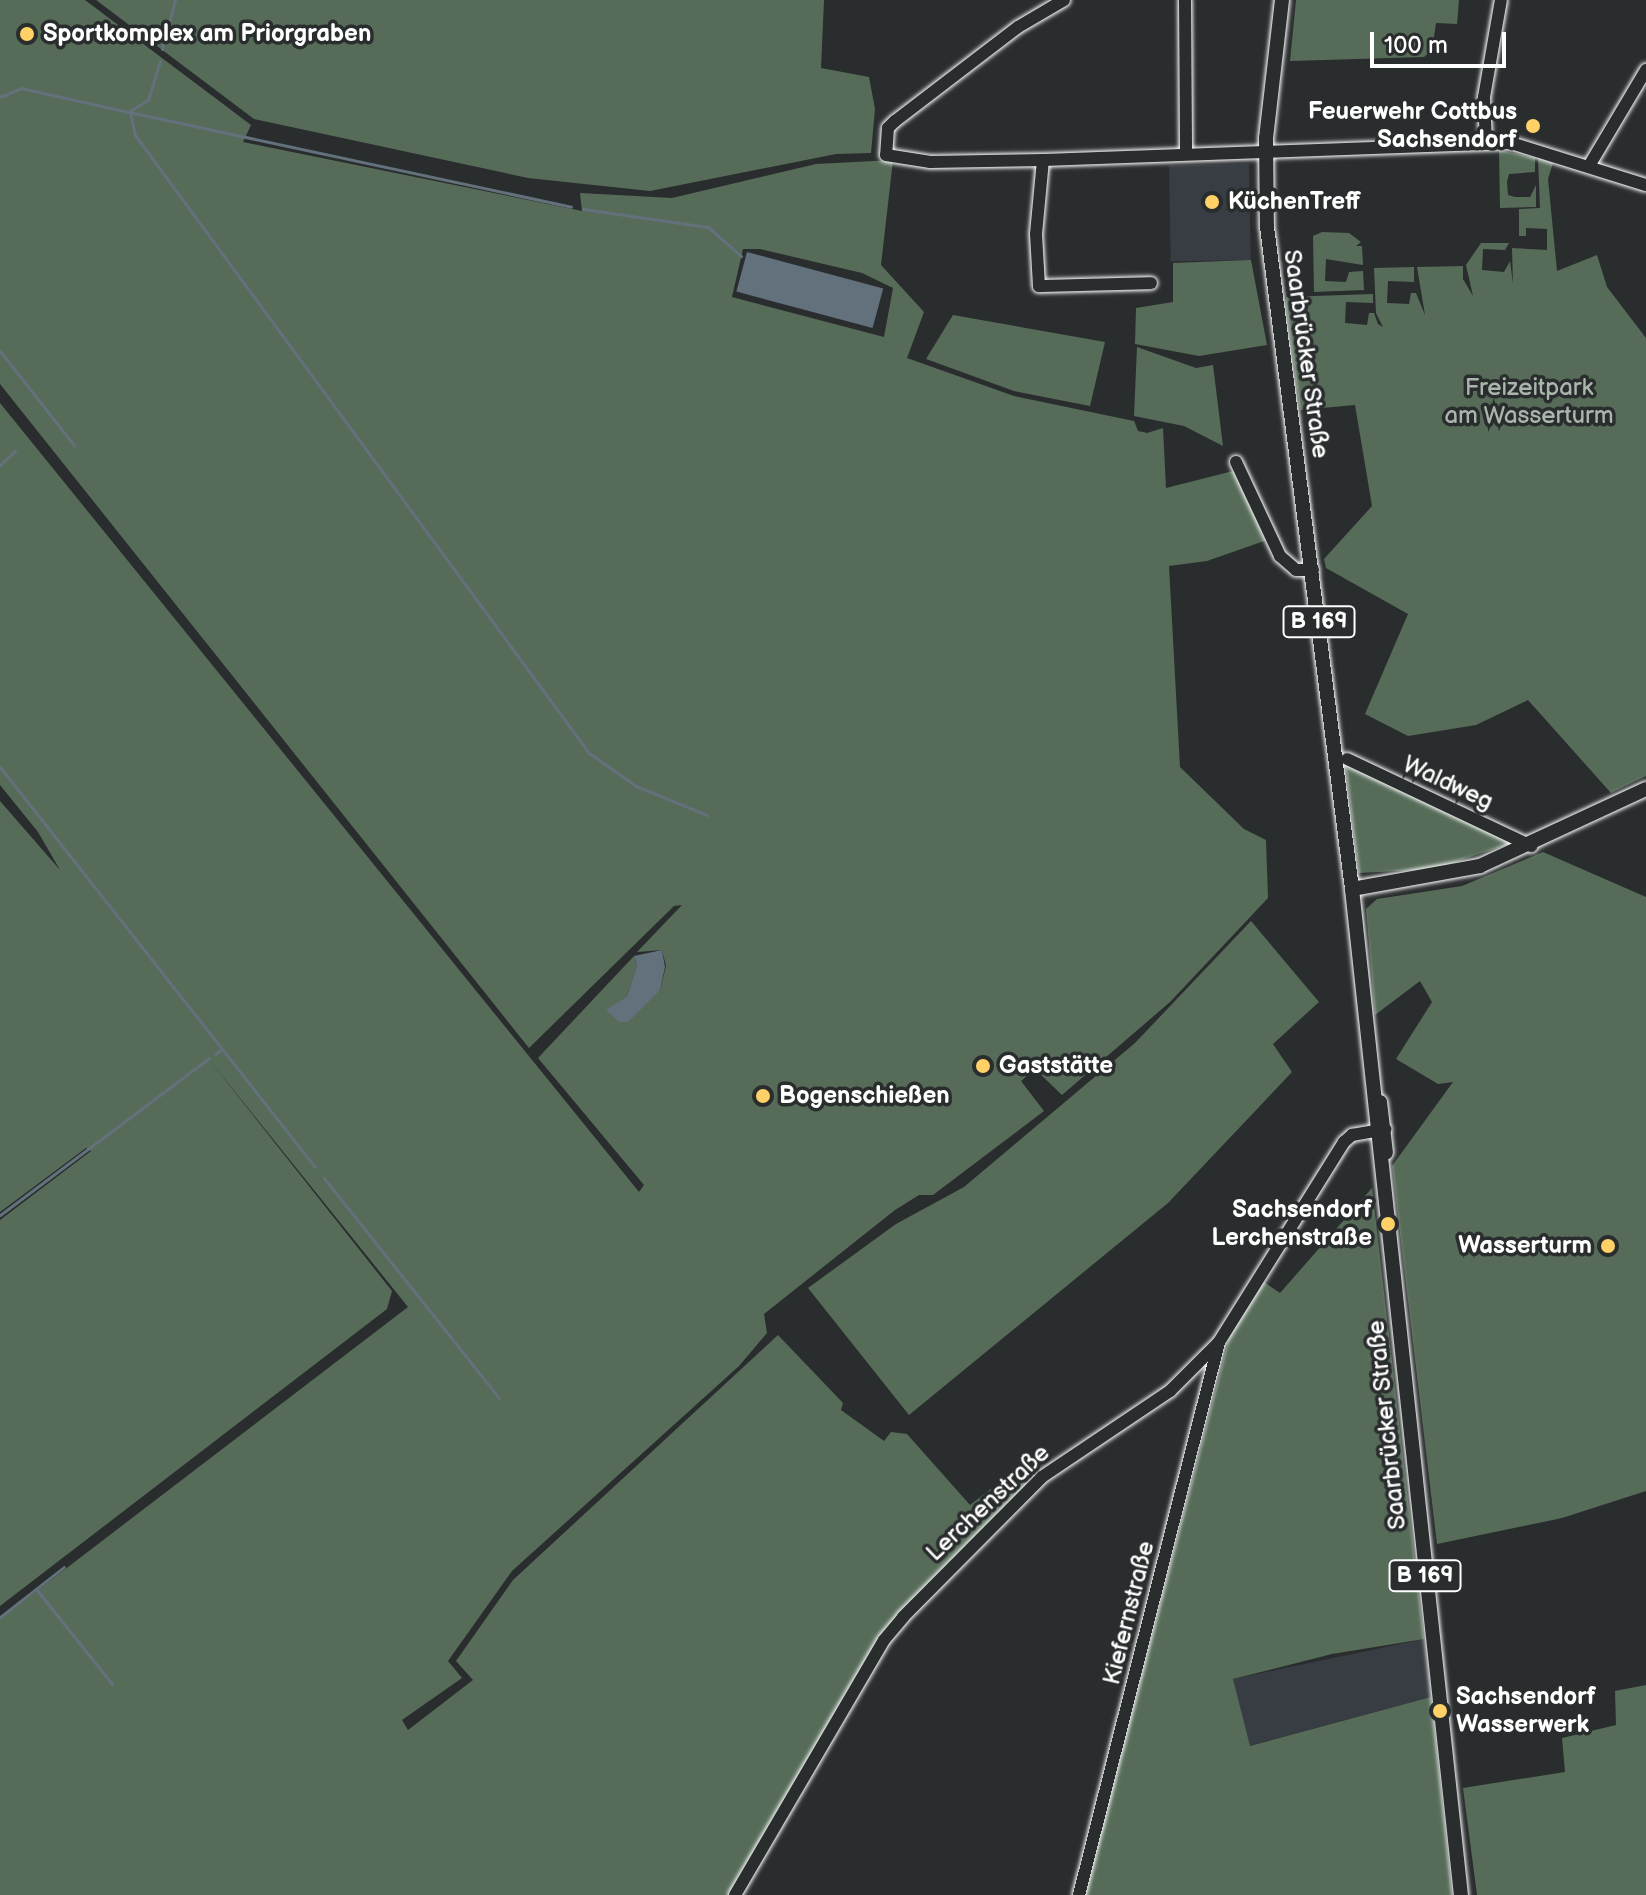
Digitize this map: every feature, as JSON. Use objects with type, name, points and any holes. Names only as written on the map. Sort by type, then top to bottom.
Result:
[{"type":"main road","name":"Saarbrücker Straße","points":[[1282,0],[1265,151],[1267,227],[1352,889],[1461,1895]]},
{"type":"main road","points":[[1352,889],[1434,877],[1531,846],[1646,789]]},
{"type":"street","points":[[1064,0],[1031,18],[904,113],[888,128],[886,155],[930,162],[1043,160],[1511,143],[1646,185]]},
{"type":"street","points":[[1185,0],[1186,153]]},
{"type":"street","points":[[1486,143],[1484,97],[1501,0]]},
{"type":"street","points":[[1589,166],[1646,70]]},
{"type":"street","points":[[1043,160],[1036,234],[1039,286],[1151,283]]},
{"type":"street","points":[[1236,462],[1280,556],[1296,570],[1313,570]]},
{"type":"street","name":"Waldweg","points":[[1347,759],[1531,846]]},
{"type":"street","name":"Lerchenstraße","points":[[735,1895],[884,1640],[903,1617],[1042,1477],[1160,1399],[1219,1342],[1344,1142],[1380,1130]]},
{"type":"street","name":"Kiefernstraße","points":[[1079,1895],[1219,1342]]},
{"type":"shaded area","points":[[1249,164],[1251,260],[1171,261],[1169,165]]},
{"type":"shaded area","points":[[1424,1639],[1431,1697],[1249,1746],[1233,1679]]},
{"type":"green space","points":[[0,0],[85,0],[251,125],[243,142],[582,211],[580,193],[672,198],[816,164],[893,160],[881,265],[924,312],[907,358],[1014,396],[1134,421],[1138,431],[1147,433],[1163,428],[1166,488],[1237,470],[1267,540],[1207,561],[1169,566],[1180,767],[1244,829],[1266,840],[1268,898],[1170,1002],[1062,1095],[1035,1069],[1021,1081],[1044,1111],[933,1195],[919,1195],[895,1210],[764,1314],[767,1333],[739,1366],[512,1571],[448,1661],[462,1678],[402,1720],[408,1730],[473,1680],[456,1661],[513,1580],[778,1335],[843,1403],[841,1410],[884,1441],[891,1432],[907,1434],[970,1505],[1014,1471],[1027,1485],[910,1602],[731,1895],[0,1895],[0,1619],[408,1307],[207,1057],[392,1291],[387,1309],[0,1606],[0,1220],[91,1151],[86,1148],[0,1212],[0,801],[60,870],[38,832],[0,785],[0,403],[639,1192],[644,1185],[538,1058],[634,956],[637,965],[627,996],[607,1010],[660,990],[666,966],[662,950],[637,952],[682,905],[674,906],[529,1048],[0,384]],"holes":[[[743,249],[760,249],[862,273],[893,288],[884,337],[732,297]]]},
{"type":"green space","points":[[96,0],[824,0],[821,68],[869,77],[875,109],[871,153],[836,154],[650,191],[528,178],[254,119]]},
{"type":"green space","points":[[1296,0],[1459,0],[1457,24],[1436,23],[1432,50],[1424,57],[1290,61]]},
{"type":"green space","points":[[1499,150],[1535,158],[1535,172],[1509,174],[1507,182],[1508,195],[1515,197],[1530,197],[1536,185],[1536,207],[1500,208]]},
{"type":"green space","name":"Freizeitpark am Wasserturm","points":[[1538,158],[1553,163],[1548,179],[1557,271],[1597,255],[1607,287],[1646,338],[1646,776],[1611,793],[1528,700],[1476,725],[1408,736],[1365,714],[1408,614],[1326,568],[1324,559],[1372,506],[1355,405],[1300,410],[1286,304],[1286,297],[1373,294],[1373,303],[1346,302],[1345,323],[1367,325],[1369,313],[1374,313],[1378,324],[1383,327],[1376,313],[1374,268],[1414,267],[1414,282],[1388,281],[1387,303],[1409,304],[1411,293],[1416,293],[1425,315],[1417,267],[1463,266],[1463,279],[1473,296],[1466,265],[1481,243],[1509,243],[1505,250],[1483,249],[1482,270],[1504,272],[1510,261],[1513,284],[1512,248],[1547,250],[1547,229],[1526,228],[1526,236],[1519,236],[1519,209],[1540,208]]},
{"type":"green space","points":[[1322,232],[1349,233],[1361,242],[1356,246],[1362,246],[1363,265],[1326,259],[1325,281],[1346,282],[1349,272],[1363,271],[1364,290],[1314,292],[1313,236]]},
{"type":"green space","points":[[1251,260],[1267,345],[1199,356],[1135,344],[1136,308],[1173,302],[1173,263]]},
{"type":"green space","points":[[953,315],[1105,342],[1090,406],[1014,391],[926,359]]},
{"type":"green space","points":[[1137,347],[1196,368],[1213,365],[1223,446],[1184,426],[1134,416]]},
{"type":"green space","points":[[1345,762],[1515,842],[1434,869],[1359,873]]},
{"type":"green space","points":[[1543,852],[1646,897],[1646,1491],[1562,1518],[1437,1544],[1392,1166],[1453,1082],[1438,1084],[1396,1059],[1432,1002],[1420,981],[1375,1015],[1366,909],[1377,899],[1462,886]]},
{"type":"green space","points":[[1251,921],[1319,1002],[1273,1044],[1292,1072],[1168,1203],[909,1415],[808,1288],[896,1224],[964,1187],[1135,1043]]},
{"type":"green space","points":[[1372,1188],[1424,1639],[1332,1654],[1233,1679],[1250,1746],[1431,1697],[1452,1895],[1085,1895],[1229,1338],[1261,1280],[1280,1293]]},
{"type":"green space","points":[[1646,1685],[1646,1895],[1477,1895],[1463,1788],[1565,1772],[1562,1738],[1616,1725],[1615,1691]]},
{"type":"water","points":[[747,252],[883,288],[873,328],[736,292]]},
{"type":"water","points":[[662,950],[665,967],[660,990],[628,1022],[619,1022],[606,1010],[627,996],[637,965],[634,956]]},
{"type":"waterway","points":[[162,49],[175,0]]},
{"type":"waterway","points":[[0,97],[21,88],[128,112],[148,100],[160,61]]},
{"type":"waterway","points":[[129,112],[571,207]]},
{"type":"waterway","points":[[130,112],[135,135],[589,753],[636,786],[707,815]]},
{"type":"waterway","points":[[583,209],[708,227],[741,256]]},
{"type":"waterway","points":[[0,351],[74,445]]},
{"type":"waterway","points":[[0,465],[15,451]]},
{"type":"waterway","points":[[0,767],[315,1167]]},
{"type":"waterway","points":[[215,1054],[222,1049]]},
{"type":"waterway","points":[[0,1215],[209,1058]]},
{"type":"waterway","points":[[324,1178],[499,1398]]},
{"type":"waterway","points":[[0,1617],[64,1567]]},
{"type":"waterway","points":[[36,1589],[112,1684]]},
{"type":"place","name":"Sportkomplex am Priorgraben","points":[[27,34]]},
{"type":"place","name":"Feuerwehr Cottbus Sachsendorf","points":[[1533,126]]},
{"type":"place","name":"KüchenTreff","points":[[1212,202]]},
{"type":"place","name":"Gaststätte","points":[[983,1066]]},
{"type":"place","name":"Bogenschießen","points":[[763,1096]]},
{"type":"place","name":"Sachsendorf Lerchenstraße","points":[[1388,1224]]},
{"type":"place","name":"Wasserturm","points":[[1608,1246]]},
{"type":"place","name":"Sachsendorf Wasserwerk","points":[[1440,1711]]}]
